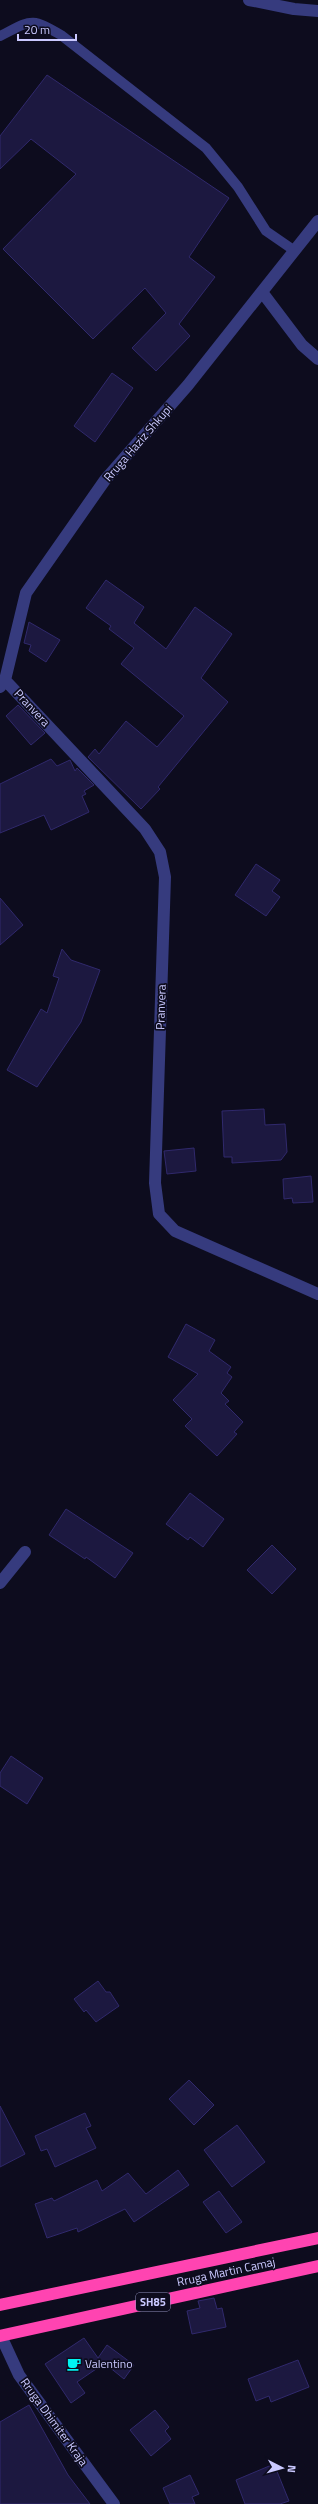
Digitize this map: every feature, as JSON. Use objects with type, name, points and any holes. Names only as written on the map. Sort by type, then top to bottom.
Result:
[{"type":"highway","name":"Rruga Martin Camaj","points":[[0,2305],[318,2238]]},
{"type":"highway","name":"Rruga Martin Camaj","points":[[0,2336],[318,2266]]},
{"type":"street","points":[[249,0],[294,9],[318,11]]},
{"type":"street","name":"Rruga Haziz Shkupi","points":[[3,684],[26,593],[105,480],[188,385],[318,221]]},
{"type":"street","points":[[262,292],[302,345],[318,358]]},
{"type":"street","name":"Pranvera","points":[[3,684],[145,829],[160,852],[165,877],[155,1183],[159,1214],[175,1231],[318,1294]]},
{"type":"street","points":[[0,1583],[25,1552]]},
{"type":"street","name":"Rruga Dhimiter Kraja","points":[[0,2336],[19,2375],[114,2504]]},
{"type":"lane","points":[[0,36],[25,23],[37,22],[61,35],[206,148],[238,187],[266,231],[295,251]]},
{"type":"building","points":[[47,75],[229,198],[189,257],[215,277],[179,324],[190,336],[156,371],[132,348],[166,313],[145,288],[93,339],[3,249],[76,174],[31,139],[0,169],[0,136]]},
{"type":"building","points":[[112,373],[133,388],[95,442],[74,426]]},
{"type":"building","points":[[106,580],[144,607],[134,623],[166,649],[195,607],[232,634],[201,678],[228,702],[158,787],[160,789],[141,809],[88,757],[95,749],[99,754],[126,721],[157,747],[184,716],[121,664],[134,648],[109,629],[111,626],[86,608]]},
{"type":"building","points":[[29,622],[60,640],[46,662],[29,651],[31,645],[24,643]]},
{"type":"building","points":[[18,705],[45,733],[31,745],[6,716]]},
{"type":"building","points":[[51,759],[57,766],[70,760],[75,771],[77,768],[94,785],[84,791],[86,794],[82,796],[89,812],[51,830],[44,815],[0,833],[0,784]]},
{"type":"building","points":[[256,864],[280,880],[272,891],[280,897],[266,916],[235,895]]},
{"type":"building","points":[[0,898],[23,925],[0,945]]},
{"type":"building","points":[[62,949],[71,960],[100,970],[81,1022],[37,1087],[7,1070],[41,1009],[47,1013],[59,978],[53,976]]},
{"type":"building","points":[[264,1109],[265,1125],[285,1124],[287,1152],[281,1160],[232,1163],[232,1157],[224,1157],[222,1111]]},
{"type":"building","points":[[194,1148],[196,1171],[167,1174],[164,1151]]},
{"type":"building","points":[[311,1176],[313,1202],[293,1203],[292,1198],[284,1199],[283,1179]]},
{"type":"building","points":[[186,1324],[215,1340],[209,1351],[231,1367],[227,1373],[232,1377],[221,1393],[229,1401],[225,1404],[243,1422],[234,1432],[237,1434],[217,1456],[185,1426],[192,1419],[173,1400],[198,1374],[168,1357]]},
{"type":"building","points":[[190,1493],[224,1519],[203,1547],[190,1537],[188,1540],[166,1524]]},
{"type":"building","points":[[66,1509],[133,1553],[115,1578],[86,1557],[85,1559],[49,1535]]},
{"type":"building","points":[[272,1545],[296,1569],[272,1594],[247,1570]]},
{"type":"building","points":[[11,1756],[43,1778],[27,1804],[0,1786],[0,1773]]},
{"type":"building","points":[[98,1981],[106,1992],[110,1992],[119,2006],[96,2022],[86,2010],[84,2012],[74,1999]]},
{"type":"building","points":[[189,2080],[214,2105],[194,2125],[169,2099]]},
{"type":"building","points":[[0,2106],[25,2154],[0,2167]]},
{"type":"building","points":[[85,2113],[91,2126],[86,2128],[96,2148],[55,2167],[47,2149],[41,2151],[35,2136]]},
{"type":"building","points":[[237,2125],[265,2162],[232,2187],[204,2150]]},
{"type":"building","points":[[178,2170],[189,2185],[134,2222],[125,2209],[78,2232],[77,2228],[47,2238],[35,2204],[52,2198],[54,2201],[97,2180],[102,2191],[128,2173],[146,2194]]},
{"type":"building","points":[[219,2191],[242,2222],[226,2233],[203,2202]]},
{"type":"building","points":[[214,2298],[217,2309],[222,2308],[226,2327],[192,2334],[187,2311],[200,2308],[198,2301]]},
{"type":"building","name":"Valentino","points":[[84,2338],[102,2365],[77,2382],[85,2393],[71,2403],[45,2364]]},
{"type":"building","points":[[107,2345],[134,2365],[124,2379],[98,2358]]},
{"type":"building","points":[[298,2360],[309,2387],[271,2402],[269,2396],[256,2401],[248,2379]]},
{"type":"building","points":[[29,2405],[68,2475],[90,2504],[0,2504],[0,2422]]},
{"type":"building","points":[[155,2410],[169,2427],[165,2431],[171,2439],[151,2456],[130,2430]]},
{"type":"building","points":[[274,2464],[289,2501],[280,2504],[245,2504],[236,2480]]},
{"type":"building","points":[[190,2475],[199,2494],[192,2497],[195,2504],[170,2504],[163,2488]]},
{"type":"place","name":"Valentino","points":[[74,2364]]}]
